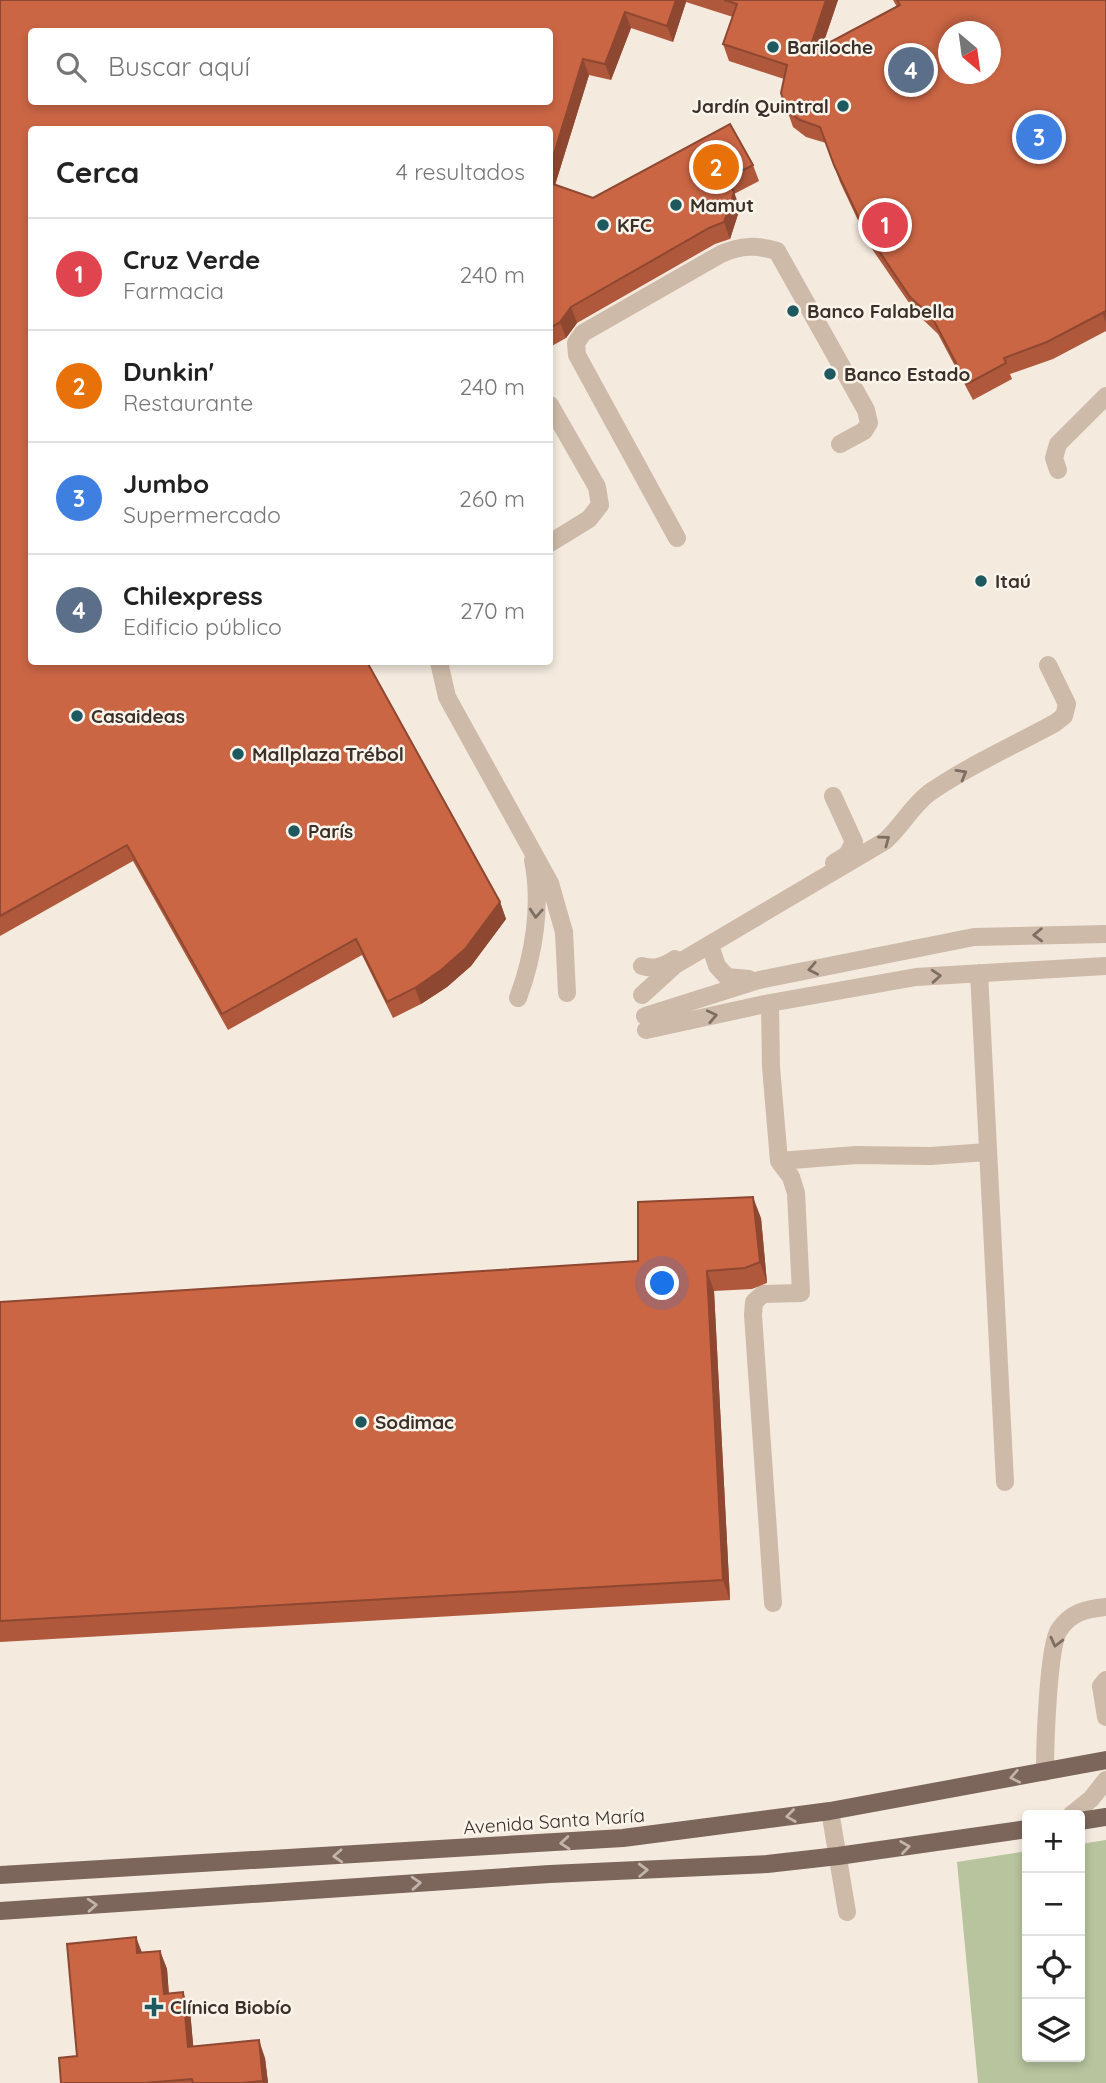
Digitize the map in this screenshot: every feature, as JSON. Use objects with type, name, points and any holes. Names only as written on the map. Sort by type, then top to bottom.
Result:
[{"type":"main road","name":"Avenida Santa María","points":[[0,1875],[564,1843],[682,1832],[830,1811],[1106,1760]]},
{"type":"main road","points":[[1085,1820],[1106,1817]]},
{"type":"main road","points":[[0,1911],[550,1874],[767,1864],[1022,1830]]},
{"type":"lane","points":[[677,538],[577,355],[576,343],[583,333],[721,254],[740,246],[759,246],[777,251],[866,410],[869,423],[864,432],[840,444]]},
{"type":"lane","points":[[1058,470],[1054,458],[1058,444],[1106,396]]},
{"type":"lane","points":[[553,410],[597,487],[600,505],[589,519],[553,540]]},
{"type":"lane","points":[[440,665],[447,697],[550,883],[564,932],[567,993]]},
{"type":"lane","points":[[642,995],[675,965],[885,841],[899,829],[906,813],[929,793],[1064,716],[1067,704],[1048,665]]},
{"type":"lane","points":[[642,966],[650,969],[665,965],[847,855],[854,842],[833,796]]},
{"type":"lane","points":[[518,998],[534,932],[536,877],[530,846]]},
{"type":"lane","points":[[1106,934],[974,937],[760,980],[645,1023],[916,977],[1106,966]]},
{"type":"lane","points":[[710,945],[717,967],[727,977],[760,980]]},
{"type":"lane","points":[[979,973],[1005,1482]]},
{"type":"lane","points":[[770,1003],[771,1067],[779,1161],[791,1177],[796,1193],[801,1293],[763,1294],[754,1302],[772,1603]]},
{"type":"lane","points":[[779,1161],[856,1155],[930,1156],[988,1153]]},
{"type":"lane","points":[[1045,1772],[1054,1639],[1072,1616],[1083,1609],[1106,1607]]},
{"type":"lane","points":[[1106,1679],[1101,1686],[1106,1717]]},
{"type":"lane","points":[[1077,1810],[1091,1799],[1106,1780]]},
{"type":"lane","points":[[830,1811],[847,1912]]},
{"type":"green space","points":[[1106,1840],[1106,2083],[978,2083],[957,1862],[1022,1852],[1022,2062],[1085,2062],[1085,1843]]},
{"type":"building","points":[[0,0],[676,0],[667,26],[625,12],[605,64],[583,59],[553,157],[553,126],[28,126],[28,665],[369,665],[500,902],[465,949],[415,988],[387,1002],[356,939],[222,1014],[127,845],[0,916]]},
{"type":"building","points":[[724,0],[826,0],[808,54],[900,5],[897,0],[1106,0],[1106,311],[1047,342],[1004,358],[1006,363],[967,384],[932,317],[910,297],[864,229],[834,165],[820,127],[800,120],[787,111],[781,93],[787,65],[723,44],[737,4]]},
{"type":"building","points":[[730,124],[753,165],[726,179],[734,192],[724,222],[571,307],[560,322],[553,326],[553,184],[593,198]]},
{"type":"building","name":"Sodimac","points":[[753,1197],[760,1262],[745,1268],[707,1271],[723,1580],[0,1621],[0,1302],[638,1261],[638,1202]]},
{"type":"building","points":[[136,1937],[137,1953],[160,1951],[164,1994],[183,1992],[188,2047],[259,2040],[263,2081],[193,2083],[192,2079],[144,2083],[61,2083],[59,2058],[77,2056],[67,1944]]},
{"type":"place","name":"Bariloche","points":[[773,47]]},
{"type":"place","name":"Chilexpress","points":[[911,70]]},
{"type":"place","name":"Jardín Quintral","points":[[843,106]]},
{"type":"place","name":"Jumbo","points":[[1039,137]]},
{"type":"place","name":"Dunkin'","points":[[716,167]]},
{"type":"place","name":"Mamut","points":[[676,205]]},
{"type":"place","name":"KFC","points":[[603,225]]},
{"type":"place","name":"Cruz Verde","points":[[885,225]]},
{"type":"place","name":"Banco Falabella","points":[[793,311]]},
{"type":"place","name":"Banco Estado","points":[[830,374]]},
{"type":"place","name":"Itaú","points":[[981,581]]},
{"type":"place","name":"Casaideas","points":[[77,716]]},
{"type":"place","name":"Mallplaza Trébol","points":[[238,754]]},
{"type":"place","name":"París","points":[[294,831]]},
{"type":"place","name":"Sodimac","points":[[361,1422]]},
{"type":"place","name":"Clínica Biobío","points":[[154,2007]]}]
